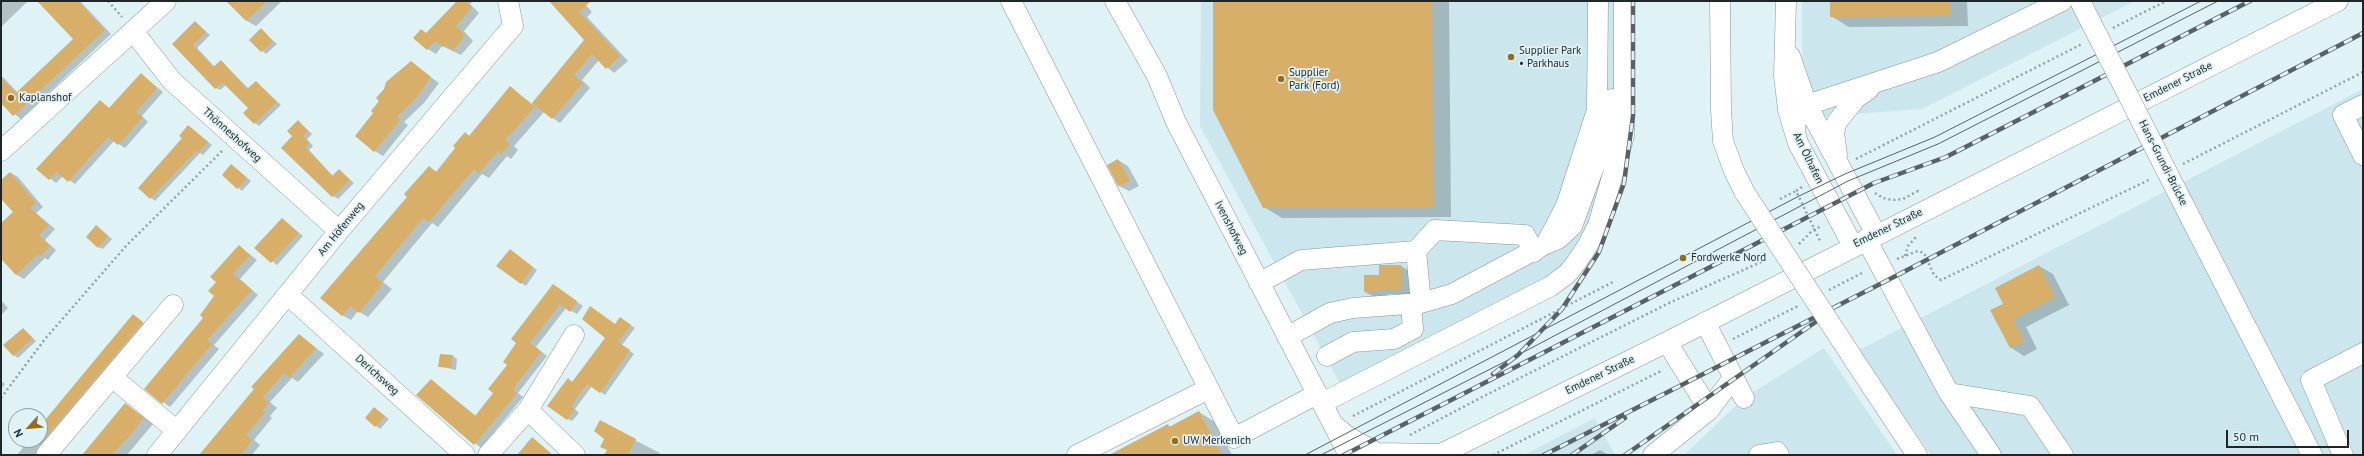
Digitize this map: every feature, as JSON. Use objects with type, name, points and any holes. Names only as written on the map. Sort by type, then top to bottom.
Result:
[{"type":"street","points":[[1,151],[166,1]]},
{"type":"street","name":"Am Höfenweg","points":[[157,455],[288,295],[339,230],[513,26],[508,1]]},
{"type":"street","points":[[1011,1],[1234,438],[1320,399],[1551,286],[1567,274],[1588,245],[1598,225],[1624,136],[1624,1]]},
{"type":"street","name":"Ivenshofweg","points":[[1115,1],[1157,76],[1176,122],[1320,399],[1341,419],[1349,455]]},
{"type":"street","points":[[1540,248],[1566,206],[1597,110],[1598,1]]},
{"type":"street","points":[[1287,337],[1330,313],[1352,308],[1416,303],[1452,294],[1558,239],[1572,226],[1612,118],[1612,1]]},
{"type":"street","points":[[1720,1],[1721,110],[1723,141],[1734,171],[1745,193],[1917,455]]},
{"type":"street","name":"Am Ölhafen","points":[[1786,1],[1784,75],[1785,95],[1795,132],[1818,178],[1865,240]]},
{"type":"street","points":[[1795,132],[1795,124],[1803,108],[1807,105],[1938,62],[2062,1]]},
{"type":"street","name":"Hans-Grundi-Brücke","points":[[2080,1],[2312,455]]},
{"type":"street","name":"Emdener Straße","points":[[1439,455],[1667,342],[1865,240],[2338,1]]},
{"type":"street","name":"Thönneshofweg","points":[[133,31],[172,81],[339,230]]},
{"type":"street","name":"Am Ölhafen","points":[[1786,40],[1807,105],[1840,167],[1865,240]]},
{"type":"street","points":[[1840,167],[1835,146],[1834,132],[1837,122],[1856,98],[1877,83]]},
{"type":"street","points":[[2363,105],[2343,115],[2363,155]]},
{"type":"street","points":[[1327,356],[1353,342],[1394,339],[1413,329],[1416,303],[1416,251],[1435,230],[1525,235],[1540,248]]},
{"type":"street","points":[[1865,240],[1949,393],[1990,455]]},
{"type":"street","points":[[1259,283],[1301,260],[1416,251]]},
{"type":"street","name":"Derichsweg","points":[[288,295],[465,455]]},
{"type":"street","points":[[46,455],[173,305]]},
{"type":"street","points":[[1705,322],[1744,398]]},
{"type":"street","points":[[488,455],[528,410],[574,335]]},
{"type":"street","points":[[1667,342],[1709,410]]},
{"type":"street","points":[[2343,455],[2311,380],[2363,353]]},
{"type":"street","points":[[112,377],[176,431]]},
{"type":"street","points":[[1653,455],[1709,410],[1734,378]]},
{"type":"street","points":[[1077,455],[1208,389]]},
{"type":"street","points":[[1949,393],[2030,406],[2063,455]]},
{"type":"street","points":[[528,410],[574,455]]},
{"type":"street","points":[[1341,419],[1350,438],[1377,453],[1439,455]]},
{"type":"street","points":[[1332,455],[1341,419]]},
{"type":"street","points":[[1759,455],[1777,452],[1779,455]]},
{"type":"path","points":[[2109,30],[2166,1]]},
{"type":"path","points":[[1840,167],[2088,41]]},
{"type":"path","points":[[1,398],[45,339],[126,246],[235,138]]},
{"type":"path","points":[[1780,199],[1818,178]]},
{"type":"path","points":[[1794,247],[1813,230],[1796,190]]},
{"type":"path","points":[[1880,265],[1918,251],[1924,253],[1934,275],[1941,280]]},
{"type":"path","points":[[1406,437],[1669,303],[1774,256]]},
{"type":"path","points":[[1341,419],[1354,417],[1613,282]]},
{"type":"shaded area","points":[[1201,1],[1628,1],[1627,146],[1563,288],[1349,400],[1200,126]]},
{"type":"shaded area","points":[[1802,1],[2135,1],[1922,109],[1802,118]]},
{"type":"shaded area","points":[[2363,89],[2363,455],[1931,455],[1857,351]]},
{"type":"shaded area","points":[[1824,348],[1897,455],[1684,455],[1744,398]]},
{"type":"shaded area","points":[[1595,418],[1615,455],[1524,455]]},
{"type":"building","points":[[37,1],[78,1],[105,30],[13,116],[1,103],[1,77],[16,93],[73,39]]},
{"type":"building","points":[[226,1],[267,1],[246,21]]},
{"type":"building","points":[[457,1],[465,1],[472,7],[456,26],[465,35],[453,51],[445,45],[443,47],[435,41],[427,50],[413,38],[421,29],[426,33]]},
{"type":"building","points":[[549,1],[591,1],[579,12],[620,56],[606,69],[592,54],[574,75],[583,83],[552,119],[532,103],[584,40]]},
{"type":"building","name":"Supplier Park (Ford)","points":[[1213,1],[1432,1],[1433,208],[1263,208],[1213,110]]},
{"type":"building","points":[[1830,1],[1950,1],[1950,16],[1830,17]]},
{"type":"building","points":[[195,21],[206,32],[193,45],[213,67],[221,60],[247,89],[256,81],[277,102],[254,124],[243,113],[248,108],[222,82],[215,89],[172,44]]},
{"type":"building","points":[[261,28],[273,41],[261,52],[249,40]]},
{"type":"building","points":[[411,61],[431,77],[416,98],[397,117],[400,120],[374,152],[355,136],[373,113],[371,111],[379,101],[376,98],[384,89],[386,82]]},
{"type":"building","points":[[141,73],[157,88],[136,112],[143,117],[118,145],[108,137],[68,182],[57,172],[49,180],[36,169],[100,100],[109,108]]},
{"type":"building","points":[[510,86],[535,107],[505,140],[510,144],[501,154],[498,151],[479,173],[474,169],[429,222],[423,218],[375,276],[383,283],[359,313],[350,306],[342,316],[320,298],[407,197],[404,194],[429,166],[436,172],[455,148],[453,146],[465,132],[469,136]]},
{"type":"building","points":[[298,120],[308,131],[303,136],[309,143],[305,147],[332,176],[339,169],[350,180],[332,197],[281,148],[292,136],[287,131]]},
{"type":"building","points":[[188,125],[208,142],[198,153],[196,151],[150,199],[138,188],[182,138],[179,136]]},
{"type":"building","points":[[1118,159],[1130,181],[1118,186],[1107,165]]},
{"type":"building","points":[[231,164],[247,178],[237,189],[222,175]]},
{"type":"building","points":[[10,172],[36,203],[30,208],[49,225],[39,235],[50,246],[40,257],[38,254],[16,275],[1,259],[1,223],[13,212],[1,199],[1,180]]},
{"type":"building","points":[[282,218],[299,233],[271,263],[254,248]]},
{"type":"building","points":[[96,225],[108,236],[98,248],[86,237]]},
{"type":"building","points":[[239,245],[250,255],[233,274],[252,290],[207,340],[212,344],[162,404],[144,389],[203,318],[200,315],[214,296],[208,291],[216,282],[210,277]]},
{"type":"building","points":[[510,249],[533,267],[521,284],[496,266]]},
{"type":"building","points":[[1379,265],[1401,265],[1401,289],[1379,289],[1379,292],[1364,292],[1364,275],[1379,275]]},
{"type":"building","points":[[2039,265],[2055,297],[2013,319],[2024,341],[2010,348],[1990,310],[2003,304],[1995,288]]},
{"type":"building","points":[[553,284],[577,301],[570,312],[560,304],[530,343],[541,352],[513,389],[517,393],[474,445],[416,395],[431,379],[475,416],[493,393],[488,389],[507,365],[503,362],[516,343],[511,339]]},
{"type":"building","points":[[590,306],[615,324],[620,317],[631,325],[618,342],[630,350],[600,393],[587,384],[571,406],[575,409],[567,420],[547,406],[568,378],[572,382],[605,338],[582,319]]},
{"type":"building","points":[[133,314],[143,322],[48,435],[48,416]]},
{"type":"building","points":[[23,328],[33,338],[13,356],[3,345]]},
{"type":"building","points":[[299,334],[316,348],[289,378],[284,373],[263,397],[269,403],[262,411],[265,413],[246,435],[252,440],[241,455],[199,455],[254,389],[251,387]]},
{"type":"building","points":[[440,354],[453,355],[451,368],[438,367]]},
{"type":"building","points":[[125,403],[144,418],[131,434],[112,455],[82,455]]},
{"type":"building","points":[[374,407],[385,416],[375,427],[365,418]]},
{"type":"building","name":"UW Merkenich","points":[[1199,411],[1222,455],[1109,455],[1168,424],[1169,427]]},
{"type":"building","points":[[600,420],[636,439],[628,455],[604,455],[607,450],[600,447],[604,439],[594,431]]},
{"type":"building","points":[[532,437],[553,455],[517,455]]},
{"type":"tram line","points":[[1305,455],[1799,196],[1845,174],[1935,137],[2201,1]]},
{"type":"tram line","points":[[1321,455],[1518,355],[1848,181],[1938,144],[2218,1]]},
{"type":"railway","points":[[1493,374],[1518,355],[1562,309],[1599,252],[1624,183],[1633,116],[1633,1]]},
{"type":"railway","points":[[1344,455],[1874,183],[1946,157],[2250,1]]},
{"type":"railway","points":[[1544,455],[1888,280],[2363,33]]},
{"type":"railway","points":[[1625,455],[1817,321]]},
{"type":"railway","points":[[1572,455],[1625,418]]},
{"type":"place","name":"Supplier Park • Parkhaus","points":[[1511,57]]},
{"type":"place","name":"Supplier Park (Ford)","points":[[1281,79]]},
{"type":"place","name":"Kaplanshof","points":[[11,98]]},
{"type":"place","name":"Fordwerke Nord","points":[[1683,258]]},
{"type":"place","name":"UW Merkenich","points":[[1175,441]]}]
